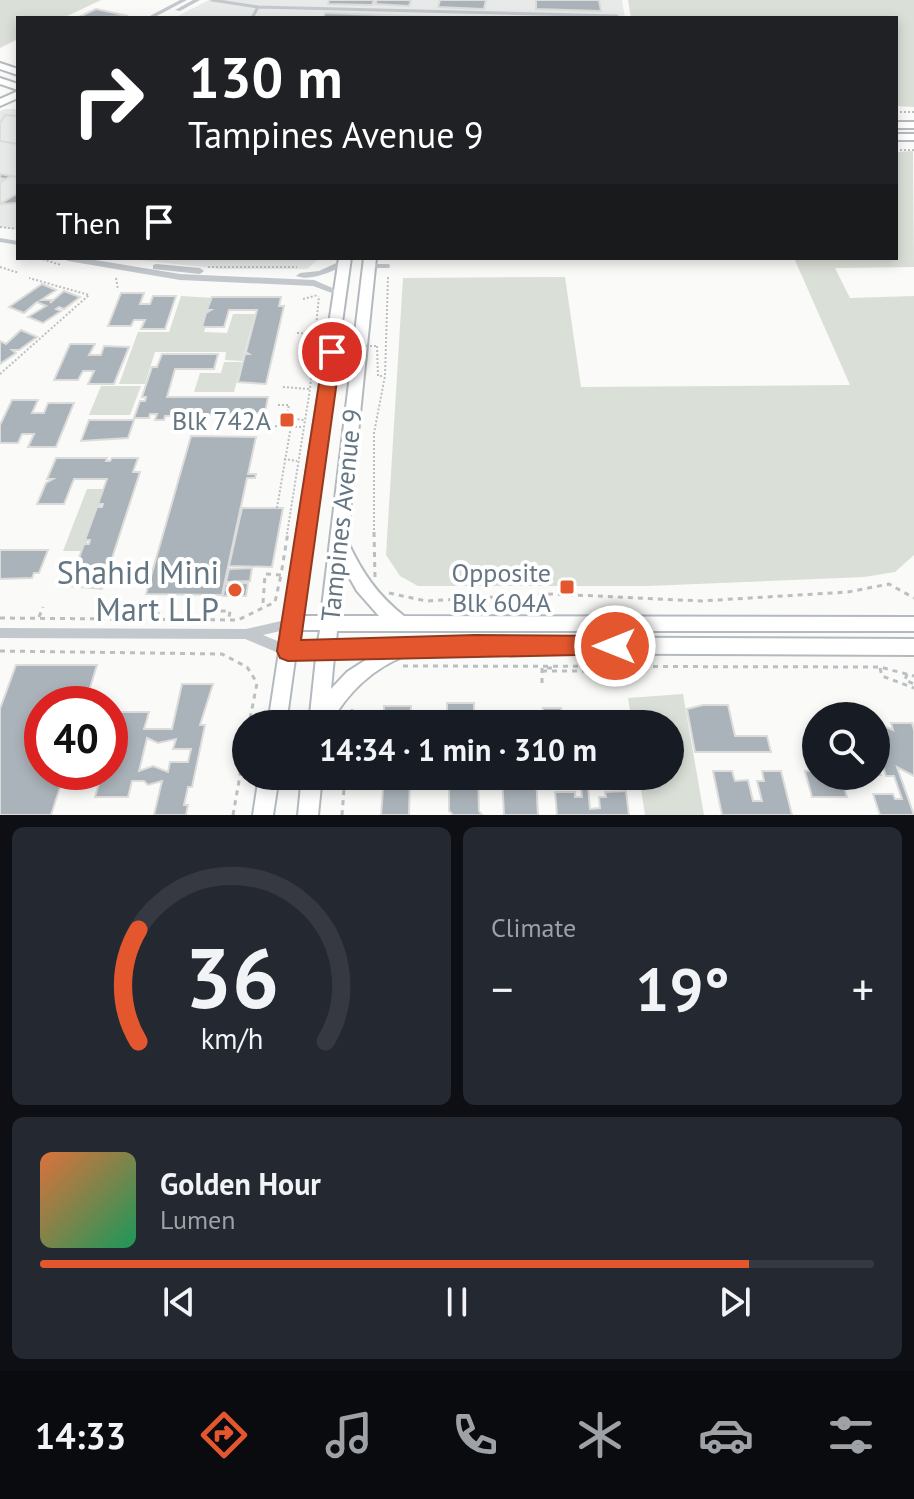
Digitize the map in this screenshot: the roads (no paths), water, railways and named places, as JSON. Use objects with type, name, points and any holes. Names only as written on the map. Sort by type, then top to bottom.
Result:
[{"type":"main road","points":[[0,104],[16,89]]},
{"type":"main road","name":"Tampines Avenue 9","points":[[279,710],[294,623],[334,289],[345,260]]},
{"type":"main road","name":"Tampines Avenue 9","points":[[320,710],[337,537],[370,262]]},
{"type":"main road","points":[[337,537],[355,580],[376,605],[399,622]]},
{"type":"main road","points":[[294,623],[914,624]]},
{"type":"main road","points":[[880,647],[910,666]]},
{"type":"main road","points":[[288,651],[914,647]]},
{"type":"main road","points":[[327,710],[349,678],[407,648]]},
{"type":"main road","points":[[263,815],[267,790]]},
{"type":"main road","points":[[308,815],[311,790]]},
{"type":"street","points":[[153,16],[184,0]]},
{"type":"street","points":[[167,16],[197,0]]},
{"type":"street","points":[[80,260],[180,277],[334,289]]},
{"type":"street","points":[[113,260],[184,270],[289,276],[321,273],[345,260]]},
{"type":"street","points":[[0,633],[246,634],[294,623]]},
{"type":"street","points":[[246,634],[288,651]]},
{"type":"lane","points":[[212,0],[258,7],[617,16]]},
{"type":"lane","points":[[253,16],[258,7]]},
{"type":"lane","points":[[370,262],[388,266]]},
{"type":"place","name":"Blk 742A","points":[[287,420]]},
{"type":"place","name":"Opposite Blk 604A","points":[[567,587]]},
{"type":"place","name":"Shahid Mini Mart LLP","points":[[235,590]]}]
